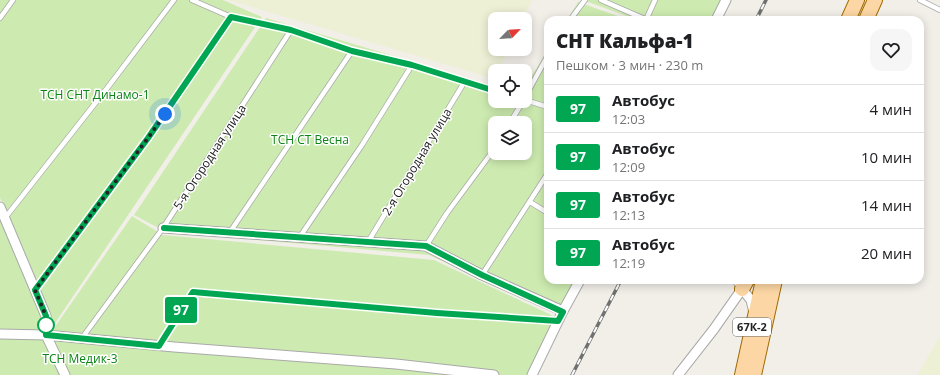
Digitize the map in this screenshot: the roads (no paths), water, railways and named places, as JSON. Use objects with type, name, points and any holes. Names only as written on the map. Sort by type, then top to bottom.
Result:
[{"type":"main road","points":[[850,16],[857,0]]},
{"type":"main road","points":[[868,16],[875,0]]},
{"type":"main road","name":"67К-2","points":[[742,375],[762,284]]},
{"type":"main road","name":"67К-2","points":[[754,375],[774,284]]},
{"type":"street","points":[[718,16],[726,0]]},
{"type":"street","points":[[0,207],[46,316],[46,335],[65,375]]},
{"type":"street","points":[[164,228],[426,246],[482,275],[563,312]]},
{"type":"street","points":[[532,375],[578,284]]},
{"type":"street","points":[[678,375],[714,329],[741,284]]},
{"type":"street","points":[[743,284],[751,300],[755,316]]},
{"type":"street","points":[[0,334],[46,335],[159,346],[396,364],[494,375]]},
{"type":"lane","points":[[0,18],[13,0]]},
{"type":"lane","points":[[5,218],[174,0]]},
{"type":"lane","points":[[192,0],[231,17],[291,30],[352,51],[412,65],[488,89]]},
{"type":"lane","points":[[573,16],[585,0]]},
{"type":"lane","points":[[601,0],[637,16]]},
{"type":"lane","points":[[648,16],[655,0]]},
{"type":"lane","points":[[922,0],[940,10]]},
{"type":"lane","points":[[35,290],[148,138],[231,17]]},
{"type":"lane","name":"5-я Огородная улица","points":[[81,339],[164,228],[291,30]]},
{"type":"lane","points":[[229,233],[352,51]]},
{"type":"lane","points":[[532,84],[544,62]]},
{"type":"lane","points":[[299,238],[362,145],[412,65]]},
{"type":"lane","name":"2-я Огородная улица","points":[[368,243],[465,81]]},
{"type":"lane","points":[[532,103],[544,106]]},
{"type":"lane","points":[[426,246],[447,213],[488,157]]},
{"type":"lane","points":[[482,275],[544,180]]},
{"type":"lane","points":[[530,202],[544,211]]},
{"type":"lane","points":[[159,346],[193,292],[437,313],[558,321]]},
{"type":"railway","points":[[758,16],[766,0]]},
{"type":"railway","points":[[572,375],[619,284]]},
{"type":"park label","name":"ТСН СНТ Динамо-1","points":[[95,95]]},
{"type":"park label","name":"ТСН СТ Весна","points":[[310,140]]},
{"type":"park label","name":"ТСН Медик-3","points":[[80,359]]}]
